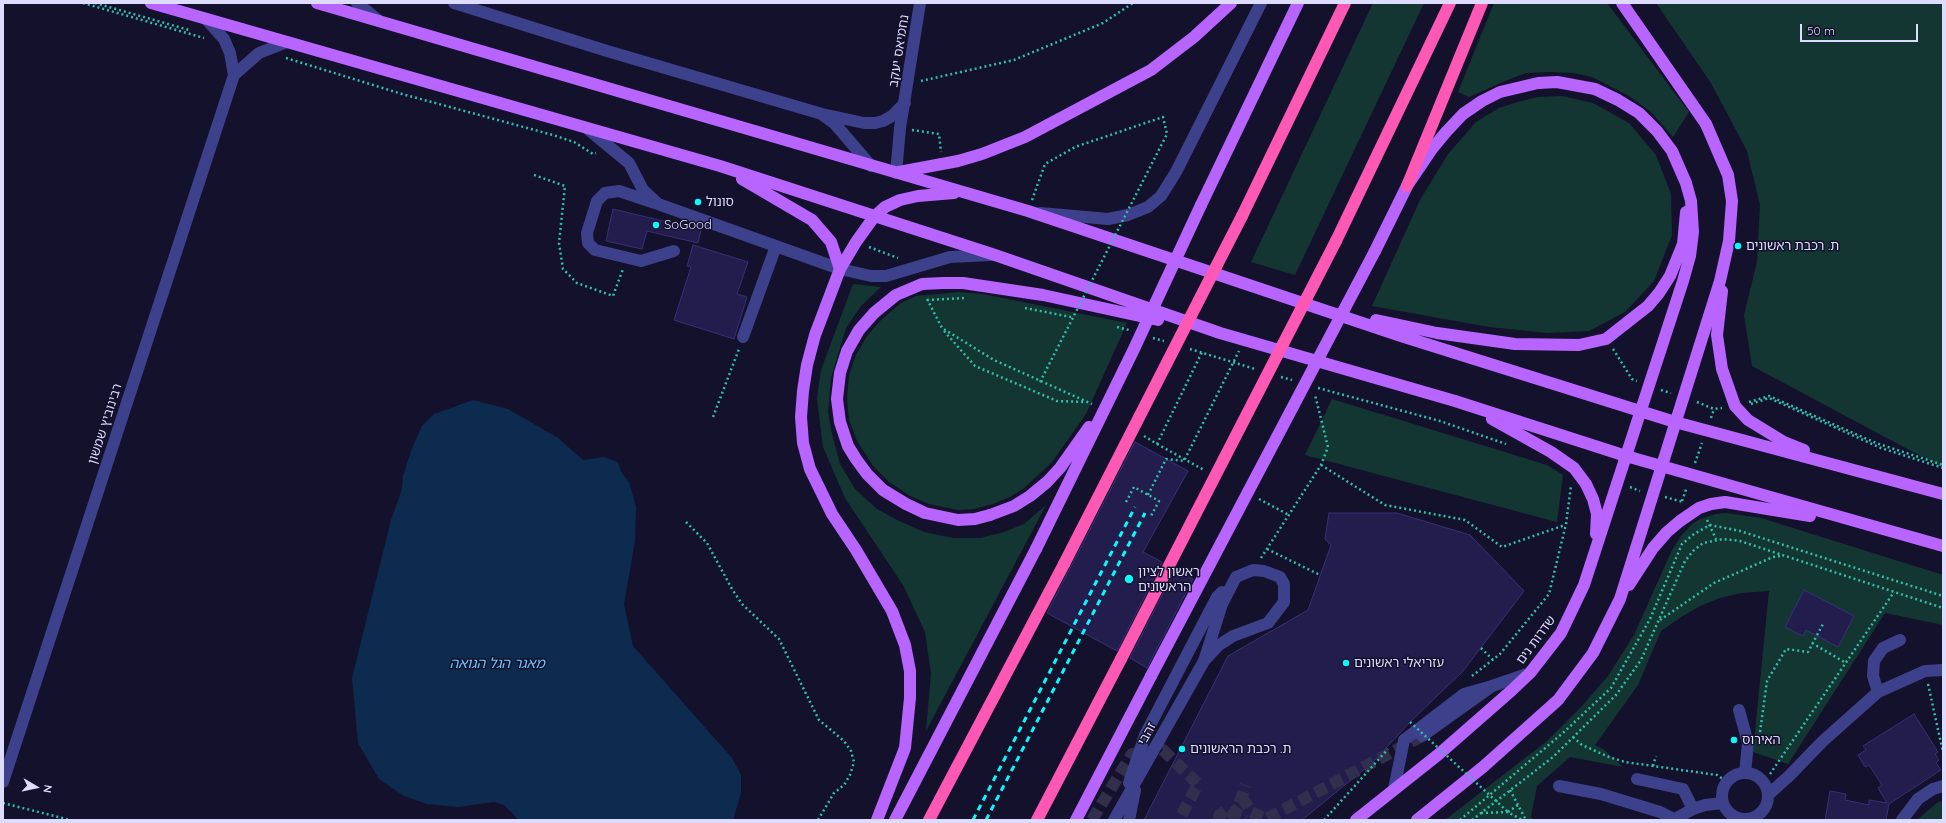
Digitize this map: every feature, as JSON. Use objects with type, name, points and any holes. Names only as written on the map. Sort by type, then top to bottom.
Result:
[{"type":"highway","points":[[929,820],[1064,564],[1242,216],[1345,3]]},
{"type":"highway","points":[[1037,820],[1121,660],[1336,241],[1450,3]]},
{"type":"highway","points":[[1406,186],[1482,3]]},
{"type":"main road","points":[[151,3],[589,130],[720,166],[995,255],[1220,333],[1455,401],[1662,467],[1943,546]]},
{"type":"main road","points":[[317,3],[1028,211],[1327,311],[1675,422],[1943,494]]},
{"type":"main road","points":[[896,173],[982,154],[1025,136],[1151,70],[1194,37],[1231,3]]},
{"type":"main road","points":[[895,820],[1036,549],[1134,349],[1298,3]]},
{"type":"main road","points":[[1620,599],[1720,281],[1729,241],[1732,201],[1728,175],[1718,148],[1706,124],[1691,100],[1622,3]]},
{"type":"main road","points":[[1076,820],[1151,676],[1375,251],[1406,186],[1432,149],[1463,114],[1482,101],[1500,92],[1538,83],[1557,82],[1580,86],[1595,90],[1618,100],[1639,113],[1657,131],[1672,150],[1678,162],[1686,205],[1683,244],[1678,260],[1659,293],[1648,306],[1606,339],[1579,345],[1515,344],[1437,332],[1327,311]]},
{"type":"main road","name":"שדרות נים","points":[[1356,820],[1439,754],[1530,673],[1561,633],[1570,615],[1584,586],[1690,256],[1693,216],[1686,183],[1678,162]]},
{"type":"main road","points":[[720,166],[812,220],[826,234],[831,242],[840,269]]},
{"type":"main road","points":[[877,820],[905,748],[910,698],[910,671],[906,645],[892,611],[819,491],[810,469],[803,443],[801,417],[807,365],[815,335],[840,269],[874,216],[885,207],[900,200],[918,196],[963,193]]},
{"type":"main road","points":[[1726,254],[1717,335],[1722,369],[1736,407],[1748,420],[1784,442],[1846,468]]},
{"type":"main road","points":[[1134,349],[1094,419],[1060,468],[1030,496],[1014,506],[975,519],[958,520],[925,513],[906,504],[883,490],[867,474],[848,446],[840,422],[838,399],[840,373],[848,351],[859,330],[874,313],[896,295],[922,284],[962,284],[1043,295],[1220,333]]},
{"type":"main road","points":[[1455,401],[1506,426],[1551,452],[1574,468],[1594,498],[1597,514],[1596,548]]},
{"type":"main road","points":[[1417,820],[1463,783],[1558,700],[1593,653],[1620,599],[1653,548],[1667,532],[1699,508],[1725,502],[1869,526]]},
{"type":"street","points":[[357,3],[378,20]]},
{"type":"street","points":[[454,3],[606,51],[822,114],[864,123],[875,123],[892,116],[905,103]]},
{"type":"street","name":"נחמיאס יעקב","points":[[896,173],[900,128],[920,3]]},
{"type":"street","points":[[1028,211],[1108,219],[1128,215],[1148,207],[1161,196],[1176,172],[1261,3]]},
{"type":"street","name":"רבינוביץ שמשון","points":[[206,19],[224,39],[230,53],[234,75]]},
{"type":"street","name":"רבינוביץ שמשון","points":[[3,782],[234,75],[246,63],[265,51],[287,42]]},
{"type":"street","points":[[822,114],[834,124],[871,166]]},
{"type":"street","points":[[589,130],[629,163],[643,190],[658,204]]},
{"type":"street","points":[[674,251],[641,261],[594,250],[588,243],[587,233],[597,201],[605,193],[620,191],[840,269],[871,276],[886,276],[950,257],[995,255]]},
{"type":"street","points":[[743,337],[776,246]]},
{"type":"street","points":[[1121,807],[1145,735],[1217,597],[1236,577],[1253,570],[1264,571],[1280,577],[1284,584],[1284,602],[1268,622],[1232,636],[1219,645],[1204,661]]},
{"type":"street","points":[[1204,661],[1222,604],[1236,577]]},
{"type":"street","points":[[1878,692],[1873,676],[1874,661],[1883,648],[1900,640]]},
{"type":"street","name":"זהבי","points":[[1114,820],[1204,661]]},
{"type":"street","points":[[1768,795],[1823,741],[1878,692],[1925,671],[1943,670]]},
{"type":"street","points":[[1394,789],[1404,740],[1464,694],[1530,673]]},
{"type":"street","points":[[1422,736],[1492,686]]},
{"type":"street","points":[[1739,710],[1748,744],[1745,773]]},
{"type":"street","points":[[1745,773],[1756,775],[1764,782],[1768,795],[1766,807],[1760,817],[1749,819],[1738,818],[1729,812],[1723,803],[1722,792],[1727,782],[1735,775],[1745,773]]},
{"type":"street","points":[[1638,779],[1683,789],[1693,809]]},
{"type":"street","points":[[1129,820],[1137,780]]},
{"type":"street","points":[[1560,786],[1601,794],[1660,812],[1673,820],[1693,809],[1705,805],[1723,803]]},
{"type":"street","points":[[1902,820],[1918,799],[1933,789],[1943,786]]},
{"type":"path","points":[[83,3],[214,40],[224,39]]},
{"type":"path","points":[[95,3],[224,39]]},
{"type":"path","points":[[908,81],[934,79],[1014,60],[1103,23],[1133,3]]},
{"type":"path","points":[[265,51],[402,94],[553,135],[574,142],[593,154],[614,150]]},
{"type":"path","points":[[1028,211],[1045,164],[1075,147],[1163,118],[1167,134],[1040,382]]},
{"type":"path","points":[[900,128],[939,134],[942,164]]},
{"type":"path","points":[[534,175],[565,186],[559,243],[564,269],[577,283],[613,296],[627,258]]},
{"type":"path","points":[[942,328],[975,366],[1057,401],[1088,402],[1040,382],[1020,371],[994,360]]},
{"type":"path","points":[[713,417],[743,337]]},
{"type":"path","points":[[1148,495],[1166,459],[1184,461],[1244,340]]},
{"type":"path","points":[[1253,570],[1321,465],[1328,447],[1315,394]]},
{"type":"path","points":[[1736,407],[1769,398],[1881,448],[1943,466]]},
{"type":"path","points":[[1682,502],[1714,408]]},
{"type":"path","points":[[1321,465],[1385,505],[1465,520],[1502,547],[1566,524]]},
{"type":"path","points":[[1471,677],[1500,654],[1549,594],[1566,524],[1574,468]]},
{"type":"path","points":[[1126,502],[1134,487],[1159,501],[1151,516]]},
{"type":"path","points":[[686,522],[707,544],[742,604],[768,626],[779,638],[819,720],[844,741],[851,751],[854,762],[850,775],[844,786],[834,793],[818,820]]},
{"type":"path","points":[[1710,525],[1716,539]]},
{"type":"path","points":[[1460,820],[1564,732],[1611,688],[1650,619],[1682,544],[1694,534],[1710,525],[1740,531],[1943,596]]},
{"type":"path","points":[[1472,820],[1536,771],[1601,710],[1629,677],[1641,660],[1682,568],[1689,556],[1704,543],[1716,539],[1736,540],[1943,608]]},
{"type":"path","points":[[1267,549],[1320,575]]},
{"type":"path","points":[[1660,620],[1714,583],[1773,557],[1782,555]]},
{"type":"path","points":[[1764,782],[1894,592]]},
{"type":"path","points":[[1760,736],[1767,681],[1786,649],[1808,652],[1823,624]]},
{"type":"path","points":[[1812,643],[1846,664]]},
{"type":"path","points":[[1481,648],[1493,660]]},
{"type":"path","points":[[1925,671],[1943,752]]},
{"type":"path","points":[[1408,730],[1420,720]]},
{"type":"path","points":[[1410,722],[1508,812],[1522,820]]},
{"type":"path","points":[[1573,737],[1582,745],[1609,757],[1626,762],[1717,775],[1727,782]]},
{"type":"path","points":[[1324,820],[1390,746]]},
{"type":"path","points":[[1653,766],[1656,756]]},
{"type":"path","points":[[1510,790],[1526,820]]},
{"type":"path","points":[[3,802],[70,820]]},
{"type":"path","points":[[1481,813],[1508,812],[1518,805]]},
{"type":"green space","points":[[1373,3],[1424,3],[1295,275],[1251,262]]},
{"type":"green space","points":[[1494,3],[1607,3],[1689,112],[1673,137],[1650,111],[1629,96],[1592,77],[1573,73],[1526,73],[1469,97],[1458,92]]},
{"type":"green space","points":[[1656,3],[1943,3],[1943,468],[1752,366],[1744,315],[1757,262],[1760,205],[1747,151],[1711,83]]},
{"type":"green space","points":[[1562,96],[1593,103],[1629,123],[1656,155],[1671,194],[1672,235],[1654,281],[1625,312],[1589,331],[1548,333],[1489,327],[1372,306],[1420,200],[1448,154],[1476,122],[1499,108],[1521,101],[1538,97]]},
{"type":"green space","points":[[853,284],[881,287],[861,306],[846,328],[831,378],[828,412],[832,434],[840,464],[855,489],[877,509],[897,520],[924,532],[953,538],[981,538],[1004,532],[1024,524],[1046,505],[926,731],[931,674],[925,632],[903,585],[845,498],[823,447],[817,398],[821,370]]},
{"type":"green space","points":[[960,292],[983,294],[1127,323],[1086,414],[1052,462],[1024,488],[1010,497],[993,504],[974,509],[958,510],[929,504],[910,496],[889,482],[874,467],[857,441],[849,420],[847,399],[849,375],[856,355],[867,336],[881,320],[901,303],[916,296]]},
{"type":"green space","points":[[1332,399],[1547,465],[1563,475],[1557,522],[1305,455]]},
{"type":"green space","points":[[1726,513],[1761,518],[1943,575],[1943,625],[1885,613],[1788,764],[1753,752],[1769,591],[1741,593],[1720,598],[1700,606],[1661,631],[1638,685],[1595,745],[1603,749],[1623,767],[1570,757],[1537,786],[1531,816],[1533,820],[1445,820],[1547,741],[1582,706],[1608,676],[1634,635],[1671,552],[1681,536],[1692,524],[1700,519],[1716,514]]},
{"type":"green space","points":[[1943,801],[1943,820],[1917,820],[1938,802]]},
{"type":"water","name":"מאגר הגל הגואה","points":[[473,400],[508,409],[558,438],[583,460],[604,457],[618,462],[621,472],[629,482],[636,507],[635,541],[624,604],[633,646],[732,758],[741,775],[741,793],[733,820],[519,820],[504,805],[494,802],[458,807],[427,804],[404,796],[379,779],[358,743],[352,678],[391,520],[402,489],[403,476],[412,448],[422,426],[434,414]]},
{"type":"building","points":[[613,209],[701,230],[698,243],[647,231],[642,249],[606,241]]},
{"type":"building","points":[[693,245],[748,262],[737,294],[747,297],[734,339],[674,320],[691,267],[687,266]]},
{"type":"building","points":[[1135,442],[1188,471],[1143,552],[1162,562],[1117,651],[1047,613]]},
{"type":"building","name":"עזריאלי ראשונים","points":[[1329,513],[1397,513],[1470,535],[1524,591],[1463,671],[1410,722],[1373,762],[1302,820],[1144,820],[1228,656],[1308,610],[1331,545],[1325,539]]},
{"type":"building","points":[[1175,570],[1193,579],[1147,668],[1130,658]]},
{"type":"building","points":[[1804,590],[1854,616],[1838,647],[1806,630],[1803,636],[1785,627]]},
{"type":"building","points":[[1914,714],[1938,752],[1935,754],[1939,760],[1936,763],[1941,770],[1889,804],[1886,820],[1825,820],[1830,791],[1846,794],[1845,800],[1869,805],[1869,800],[1887,803],[1878,788],[1882,785],[1869,765],[1865,767],[1858,755],[1866,750],[1863,746]]},
{"type":"tunnel","points":[[1242,797],[1251,812],[1266,819],[1422,736]]},
{"type":"tunnel","points":[[1092,820],[1132,754],[1163,750],[1198,784],[1179,820]]},
{"type":"tunnel","points":[[1233,820],[1246,785]]},
{"type":"tunnel","points":[[1220,820],[1219,816],[1229,808],[1245,820]]},
{"type":"railway","points":[[973,820],[1135,507]]},
{"type":"railway","points":[[986,820],[1145,513]]},
{"type":"place","name":"סונול","points":[[698,202]]},
{"type":"place","name":"SoGood","points":[[656,225]]},
{"type":"place","name":"ת. רכבת ראשונים","points":[[1738,246]]},
{"type":"place","name":"ראשון לציון הראשונים","points":[[1129,579]]},
{"type":"place","name":"עזריאלי ראשונים","points":[[1346,663]]},
{"type":"place","name":"האירוס","points":[[1734,740]]},
{"type":"place","name":"ת. רכבת הראשונים","points":[[1182,749]]}]
